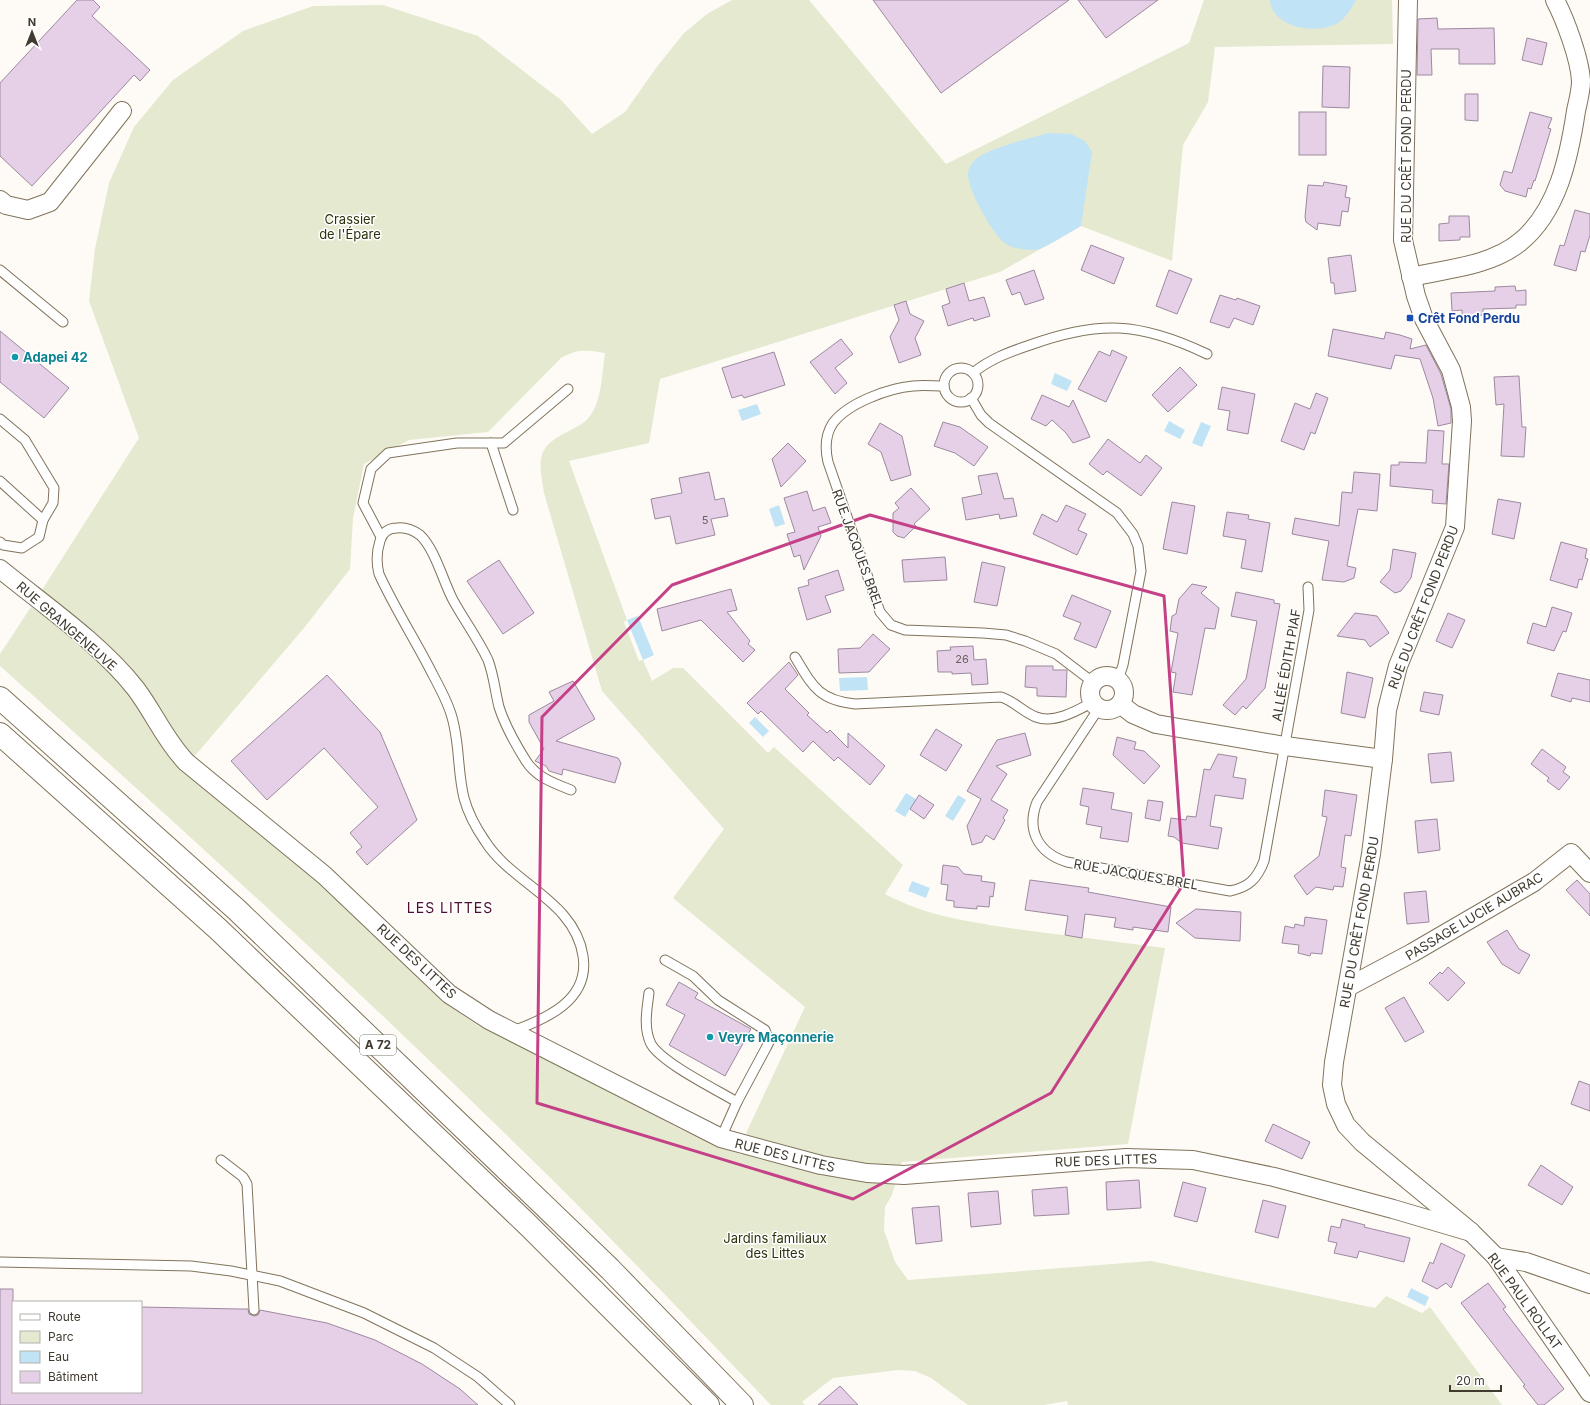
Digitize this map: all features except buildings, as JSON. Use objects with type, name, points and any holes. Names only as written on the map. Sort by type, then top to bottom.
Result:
[{"type":"highway","name":"A 72","points":[[0,698],[237,910],[610,1269],[742,1405]]},
{"type":"highway","name":"A 72","points":[[0,734],[218,929],[528,1226],[708,1405]]},
{"type":"street","name":"RUE DU CRÊT FOND PERDU","points":[[1408,0],[1403,240],[1411,277],[1424,319],[1451,370],[1461,407],[1462,421],[1458,505],[1452,536],[1398,666],[1387,710],[1384,759],[1371,854],[1334,1062],[1332,1085],[1336,1104],[1346,1124],[1362,1142],[1471,1232]]},
{"type":"street","points":[[1411,277],[1474,263],[1498,255],[1520,242],[1541,220],[1555,195],[1574,132],[1585,82],[1567,26],[1555,0]]},
{"type":"street","points":[[0,200],[6,205],[28,210],[50,202],[122,111]]},
{"type":"street","name":"RUE GRANGENEUVE","points":[[0,569],[101,652],[120,671],[136,690],[178,754],[207,779]]},
{"type":"street","points":[[1103,677],[1118,680],[1124,694],[1120,704],[1110,710],[1096,705],[1090,694],[1094,683],[1103,677]]},
{"type":"street","points":[[1120,704],[1133,714],[1156,724],[1285,746],[1384,759]]},
{"type":"street","name":"RUE DES LITTES","points":[[207,779],[324,875],[449,994],[489,1020],[721,1138],[821,1165],[867,1173],[904,1175],[1126,1158],[1193,1160],[1274,1177],[1471,1232]]},
{"type":"street","name":"PASSAGE LUCIE AUBRAC","points":[[1348,987],[1412,953],[1534,882],[1572,853],[1590,874]]},
{"type":"street","name":"RUE PAUL ROLLAT","points":[[1471,1232],[1496,1257],[1590,1393]]},
{"type":"street","points":[[1496,1257],[1526,1262],[1590,1284]]},
{"type":"lane","points":[[0,270],[63,322]]},
{"type":"lane","points":[[973,373],[996,357],[1049,338],[1096,327],[1122,327],[1180,342],[1207,354]]},
{"type":"lane","points":[[962,368],[973,373],[978,386],[971,398],[966,401],[956,401],[948,395],[944,386],[947,375],[952,371],[962,368]]},
{"type":"lane","name":"RUE JACQUES BREL","points":[[944,386],[912,386],[884,393],[866,400],[849,409],[834,422],[828,434],[826,447],[828,462],[880,612],[891,625],[905,630],[1006,635],[1025,641],[1056,654],[1094,683]]},
{"type":"lane","points":[[381,537],[363,503],[371,469],[388,454],[457,443],[504,443],[568,389]]},
{"type":"lane","points":[[971,398],[981,416],[989,423],[1117,513],[1133,534],[1138,546],[1141,571],[1124,660],[1118,680]]},
{"type":"lane","points":[[0,419],[25,440],[54,488],[53,504],[43,520],[39,537],[22,548],[4,545],[0,542]]},
{"type":"lane","points":[[491,443],[513,510]]},
{"type":"lane","points":[[0,481],[43,520]]},
{"type":"lane","points":[[512,1032],[537,1023],[557,1011],[570,1000],[578,987],[583,973],[583,957],[579,942],[568,921],[548,899],[505,864],[486,843],[472,820],[464,798],[456,731],[451,713],[424,656],[379,574],[376,560],[381,537],[386,532],[393,528],[402,527],[412,530],[420,535],[427,545],[453,599],[487,659],[494,679],[502,715],[527,762],[534,772],[545,780],[571,790]]},
{"type":"lane","name":"ALLÉE ÉDITH PIAF","points":[[1285,746],[1309,610],[1308,587]]},
{"type":"lane","points":[[795,657],[819,692],[828,698],[840,702],[855,704],[995,696],[1009,699],[1036,717],[1045,719],[1065,715],[1096,705]]},
{"type":"lane","name":"RUE JACQUES BREL","points":[[1096,705],[1037,802],[1033,815],[1034,830],[1041,846],[1052,856],[1067,862],[1230,891],[1247,886],[1255,880],[1264,861],[1285,746]]},
{"type":"lane","points":[[665,960],[693,976],[718,1000],[737,1014],[759,1025],[768,1035],[769,1042],[737,1102],[721,1138]]},
{"type":"lane","points":[[649,992],[646,1018],[647,1031],[651,1044],[662,1057],[737,1102]]},
{"type":"lane","points":[[221,1160],[243,1177],[247,1184],[254,1310]]},
{"type":"lane","points":[[0,1262],[191,1266],[280,1281],[310,1291],[364,1313],[434,1348],[478,1378],[510,1405]]},
{"type":"highlighted area","points":[[870,515],[1164,596],[1184,883],[1051,1093],[853,1199],[537,1103],[542,717],[672,585]]},
{"type":"green space","points":[[732,0],[809,0],[946,164],[1189,43],[1204,0],[1392,0],[1393,44],[1215,47],[1208,102],[1183,145],[1172,261],[1081,226],[1000,272],[660,379],[649,443],[569,461],[627,620],[624,622],[639,661],[643,660],[652,681],[673,668],[683,668],[768,753],[774,747],[903,865],[885,894],[901,902],[935,914],[970,922],[1165,948],[1128,1144],[902,1162],[892,1195],[885,1207],[884,1230],[895,1262],[908,1280],[1151,1261],[1375,1308],[1386,1296],[1422,1313],[1430,1307],[1502,1405],[1068,1405],[1067,1401],[1044,1405],[968,1405],[931,1378],[915,1371],[898,1370],[833,1378],[802,1402],[805,1405],[771,1405],[589,1216],[463,1092],[266,907],[0,666],[0,654],[31,607],[60,627],[96,657],[263,833],[353,911],[448,1005],[480,1027],[544,1056],[682,1130],[742,1155],[747,1131],[805,1007],[673,898],[724,829],[602,691],[544,493],[541,463],[544,450],[549,444],[588,419],[594,410],[601,386],[605,353],[582,351],[561,358],[488,432],[409,440],[364,464],[353,518],[350,569],[304,628],[193,758],[40,593],[139,438],[89,301],[95,249],[109,183],[134,127],[173,80],[243,31],[313,6],[383,5],[478,36],[561,100],[592,134],[625,112],[656,68],[684,33],[707,14]]},
{"type":"water","points":[[1270,0],[1356,0],[1347,14],[1338,23],[1325,28],[1315,29],[1295,26],[1278,17],[1272,9]]},
{"type":"water","points":[[1049,133],[1071,134],[1085,141],[1092,152],[1081,226],[1040,249],[1028,250],[1012,247],[1001,239],[988,222],[972,190],[968,170],[973,162],[979,157],[997,148]]},
{"type":"water","points":[[1055,373],[1072,381],[1067,391],[1051,384]]},
{"type":"water","points":[[757,404],[761,414],[742,421],[738,410]]},
{"type":"water","points":[[1169,421],[1185,430],[1180,439],[1164,431]]},
{"type":"water","points":[[1201,422],[1211,426],[1202,447],[1192,443]]},
{"type":"water","points":[[779,505],[785,524],[775,527],[769,509]]},
{"type":"water","points":[[638,616],[654,655],[643,660],[627,620]]},
{"type":"water","points":[[867,677],[868,690],[840,691],[839,678]]},
{"type":"water","points":[[755,717],[769,731],[763,737],[749,723]]},
{"type":"water","points":[[906,793],[916,799],[905,817],[895,811]]},
{"type":"water","points":[[958,795],[966,800],[953,821],[945,816]]},
{"type":"water","points":[[912,881],[930,888],[926,898],[908,891]]},
{"type":"water","points":[[1411,1288],[1429,1297],[1425,1306],[1407,1297]]},
{"type":"place","name":"Crêt Fond Perdu","points":[[1410,318]]},
{"type":"place","name":"Adapei 42","points":[[15,357]]},
{"type":"place","name":"Veyre Maçonnerie","points":[[710,1037]]},
{"type":"district","name":"LES LITTES","points":[[450,908]]},
{"type":"park label","name":"Crassier de l'Épare","points":[[350,226]]},
{"type":"park label","name":"Jardins familiaux des Littes","points":[[775,1246]]}]
